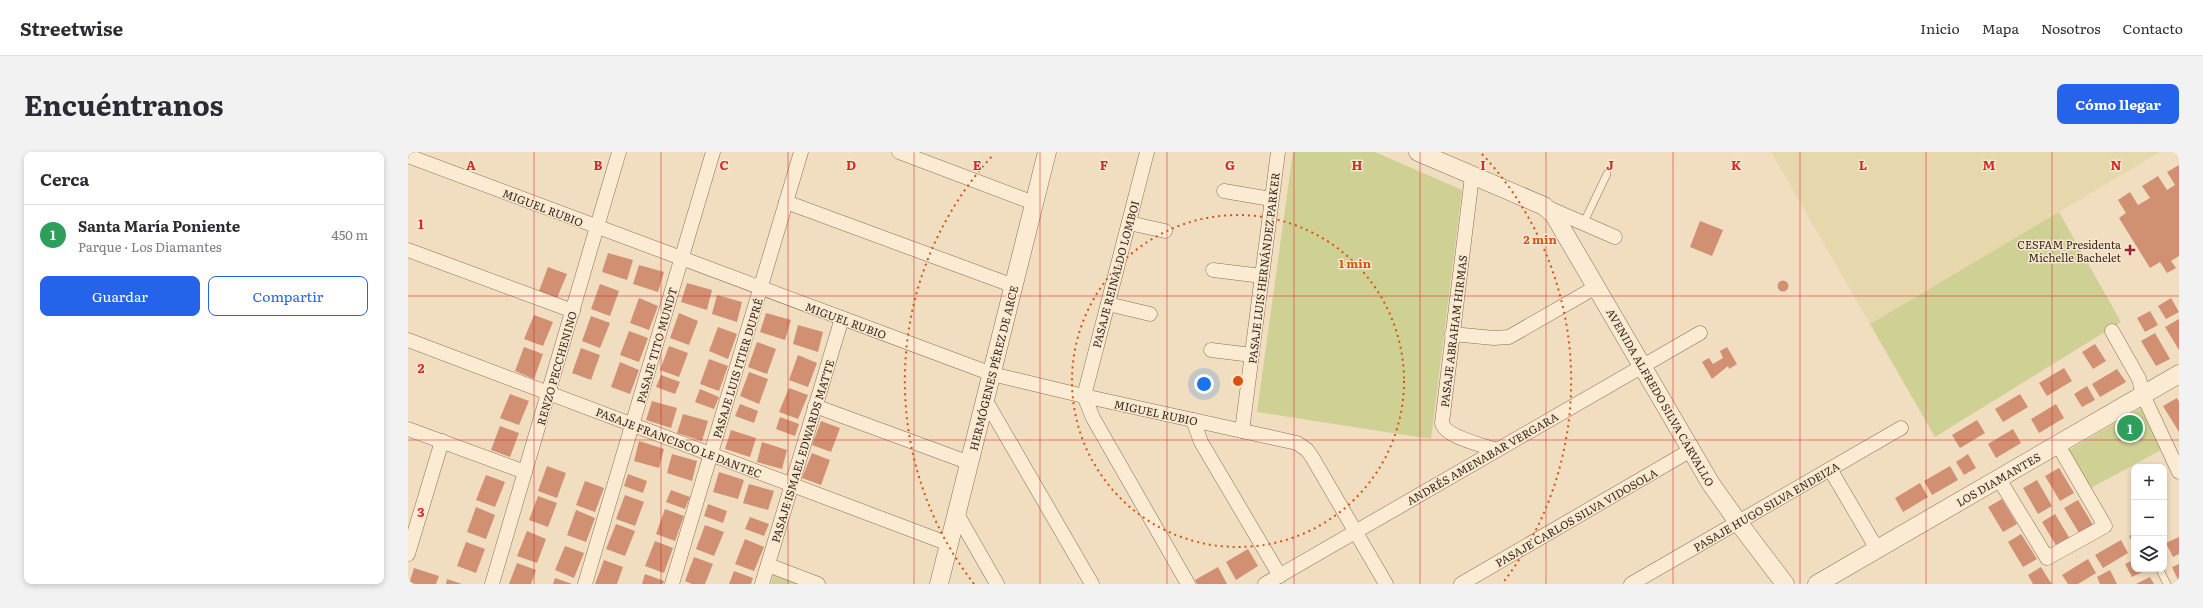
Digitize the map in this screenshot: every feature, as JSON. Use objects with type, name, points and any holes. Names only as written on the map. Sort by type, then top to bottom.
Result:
[{"type":"street","name":"RENZO PECCHENINO","points":[[492,584],[619,152]]},
{"type":"street","name":"PASAJE TITO MUNDT","points":[[585,584],[714,152]]},
{"type":"street","name":"PASAJE LUIS ITIER DUPRÉ","points":[[672,584],[801,152]]},
{"type":"street","points":[[899,152],[1034,203]]},
{"type":"street","name":"HERMÓGENES PÉREZ DE ARCE","points":[[939,584],[986,401],[1047,152]]},
{"type":"street","name":"PASAJE REINALDO LOMBOI","points":[[1084,396],[1147,152]]},
{"type":"street","name":"PASAJE LUIS HERNÁNDEZ PARKER","points":[[1242,431],[1278,152]]},
{"type":"street","name":"AVENIDA ALFREDO SILVA CARVALLO","points":[[1418,152],[1584,222],[1615,237]]},
{"type":"street","name":"MIGUEL RUBIO","points":[[408,156],[597,228],[992,374],[1297,444],[1307,450],[1312,457],[1356,531]]},
{"type":"street","name":"PASAJE ABRAHAM HIRMAS","points":[[1472,176],[1452,334],[1443,426],[1451,434],[1497,450]]},
{"type":"street","points":[[1224,191],[1272,199]]},
{"type":"street","points":[[786,202],[1014,286]]},
{"type":"street","name":"AVENIDA ALFREDO SILVA CARVALLO","points":[[1544,206],[1562,226],[1641,366],[1691,450],[1738,522],[1785,584]]},
{"type":"street","points":[[1129,223],[1165,232]]},
{"type":"street","points":[[408,250],[573,311]]},
{"type":"street","points":[[1213,270],[1262,276]]},
{"type":"street","points":[[1452,334],[1494,338],[1510,337],[1596,287]]},
{"type":"street","points":[[1108,304],[1150,314]]},
{"type":"street","name":"PASAJE ISMAEL EDWARDS MATTE","points":[[762,584],[842,318]]},
{"type":"street","points":[[2112,331],[2139,379],[2143,395],[2179,472]]},
{"type":"street","name":"ANDRÉS AMENABAR VERGARA","points":[[1265,584],[1700,333]]},
{"type":"street","name":"PASAJE FRANCISCO LE DANTEC","points":[[408,340],[949,544]]},
{"type":"street","points":[[1211,350],[1252,355]]},
{"type":"street","name":"LOS DIAMANTES","points":[[1817,584],[2179,374]]},
{"type":"street","points":[[1084,396],[1093,418],[1188,584]]},
{"type":"street","points":[[986,401],[1092,584]]},
{"type":"street","points":[[815,406],[970,463]]},
{"type":"street","points":[[1193,420],[1201,442],[1280,576]]},
{"type":"street","name":"PASAJE HUGO SILVA ENDEIZA","points":[[1631,584],[1901,428]]},
{"type":"street","points":[[408,429],[525,472]]},
{"type":"street","points":[[408,554],[442,441]]},
{"type":"street","points":[[1999,479],[2047,558],[2105,526],[2058,445]]},
{"type":"street","name":"PASAJE CARLOS SILVA VIDOSOLA","points":[[1461,584],[1691,450]]},
{"type":"street","points":[[1830,469],[1876,549]]},
{"type":"street","points":[[957,514],[997,584]]},
{"type":"street","points":[[1356,531],[1386,584]]},
{"type":"street","points":[[768,565],[818,584]]},
{"type":"lane","points":[[1584,222],[1607,174]]},
{"type":"lane","points":[[2161,572],[2167,584]]},
{"type":"shaded area","points":[[1771,152],[2160,152],[1870,324]]},
{"type":"green space","points":[[1293,152],[1375,152],[1462,190],[1431,439],[1257,412]]},
{"type":"green space","points":[[2059,212],[2121,322],[1935,437],[1870,324]]},
{"type":"green space","points":[[2143,407],[2163,449],[2135,464],[2131,464],[2131,466],[2089,489],[2067,451]]},
{"type":"green space","points":[[774,573],[806,584],[771,584]]},
{"type":"building","points":[[2179,165],[2179,256],[2171,261],[2176,268],[2167,273],[2160,262],[2150,268],[2119,218],[2126,213],[2118,200],[2130,192],[2138,205],[2150,198],[2142,186],[2158,176],[2167,190],[2175,185],[2167,172]]},
{"type":"building","points":[[1700,221],[1723,230],[1712,256],[1690,247]]},
{"type":"building","points":[[608,253],[633,260],[627,280],[602,272]]},
{"type":"building","points":[[639,265],[664,272],[658,292],[633,284]]},
{"type":"building","points":[[548,267],[567,274],[557,298],[539,291]]},
{"type":"building","points":[[1781,281],[1785,281],[1787,282],[1787,290],[1781,291],[1778,288],[1778,284]]},
{"type":"building","points":[[687,283],[712,290],[707,310],[681,302]]},
{"type":"building","points":[[600,284],[619,291],[610,316],[591,309]]},
{"type":"building","points":[[717,295],[742,302],[737,322],[712,314]]},
{"type":"building","points":[[639,298],[658,306],[649,330],[630,323]]},
{"type":"building","points":[[2171,298],[2179,312],[2166,319],[2158,306]]},
{"type":"building","points":[[2150,311],[2158,325],[2145,332],[2137,318]]},
{"type":"building","points":[[679,313],[698,321],[689,345],[670,338]]},
{"type":"building","points":[[766,313],[791,320],[785,340],[760,332]]},
{"type":"building","points":[[534,315],[553,322],[543,346],[524,339]]},
{"type":"building","points":[[591,316],[610,323],[600,348],[582,341]]},
{"type":"building","points":[[2179,319],[2179,350],[2165,327]]},
{"type":"building","points":[[798,325],[823,332],[818,352],[793,344]]},
{"type":"building","points":[[718,327],[737,334],[728,359],[709,351]]},
{"type":"building","points":[[629,331],[648,338],[639,362],[620,355]]},
{"type":"building","points":[[2155,333],[2170,359],[2156,366],[2141,341]]},
{"type":"building","points":[[757,342],[776,349],[767,374],[748,367]]},
{"type":"building","points":[[2095,344],[2106,361],[2093,369],[2082,352]]},
{"type":"building","points":[[669,346],[688,353],[679,377],[660,370]]},
{"type":"building","points":[[524,347],[543,354],[534,379],[515,371]]},
{"type":"building","points":[[1727,347],[1737,364],[1729,369],[1728,366],[1712,379],[1702,362],[1709,358],[1713,364],[1723,358],[1720,351]]},
{"type":"building","points":[[581,348],[600,355],[591,380],[572,373]]},
{"type":"building","points":[[798,355],[817,363],[808,387],[789,380]]},
{"type":"building","points":[[709,359],[728,366],[719,391],[700,384]]},
{"type":"building","points":[[620,362],[639,370],[630,394],[611,387]]},
{"type":"building","points":[[2064,368],[2072,381],[2047,396],[2039,383]]},
{"type":"building","points":[[2117,369],[2126,382],[2100,397],[2092,384]]},
{"type":"building","points":[[749,372],[768,379],[759,404],[740,396]]},
{"type":"building","points":[[661,375],[680,382],[675,394],[656,387]]},
{"type":"building","points":[[2087,386],[2095,400],[2082,407],[2074,394]]},
{"type":"building","points":[[789,388],[808,395],[798,419],[779,412]]},
{"type":"building","points":[[700,389],[719,397],[714,409],[695,402]]},
{"type":"building","points":[[510,394],[529,401],[519,425],[500,418]]},
{"type":"building","points":[[2020,394],[2028,407],[2003,422],[1995,409]]},
{"type":"building","points":[[2177,398],[2179,402],[2179,432],[2163,406]]},
{"type":"building","points":[[652,401],[677,408],[671,428],[646,420]]},
{"type":"building","points":[[740,404],[758,411],[754,423],[735,416]]},
{"type":"building","points":[[2056,404],[2064,418],[2039,433],[2031,419]]},
{"type":"building","points":[[683,414],[708,421],[702,441],[677,433]]},
{"type":"building","points":[[780,417],[799,424],[795,436],[776,429]]},
{"type":"building","points":[[1977,420],[1985,433],[1960,448],[1952,435]]},
{"type":"building","points":[[821,421],[840,428],[831,452],[812,445]]},
{"type":"building","points":[[500,426],[519,433],[510,457],[491,450]]},
{"type":"building","points":[[2013,429],[2021,443],[1996,458],[1988,444]]},
{"type":"building","points":[[731,430],[756,438],[750,457],[725,449]]},
{"type":"building","points":[[639,441],[664,449],[659,468],[634,461]]},
{"type":"building","points":[[762,442],[787,450],[782,469],[757,462]]},
{"type":"building","points":[[812,453],[830,460],[821,485],[802,478]]},
{"type":"building","points":[[672,454],[697,461],[692,481],[667,473]]},
{"type":"building","points":[[1968,454],[1976,468],[1964,475],[1956,462]]},
{"type":"building","points":[[547,466],[566,473],[557,498],[538,491]]},
{"type":"building","points":[[1950,466],[1958,480],[1932,495],[1924,481]]},
{"type":"building","points":[[2059,468],[2074,493],[2060,501],[2045,476]]},
{"type":"building","points":[[719,472],[744,480],[738,499],[713,492]]},
{"type":"building","points":[[628,474],[647,481],[643,493],[624,486]]},
{"type":"building","points":[[486,475],[505,482],[495,507],[476,500]]},
{"type":"building","points":[[2037,480],[2052,506],[2038,514],[2023,488]]},
{"type":"building","points":[[585,481],[604,488],[595,512],[576,505]]},
{"type":"building","points":[[1920,483],[1928,497],[1903,512],[1895,498]]},
{"type":"building","points":[[749,484],[774,491],[768,510],[743,503]]},
{"type":"building","points":[[671,490],[690,497],[685,509],[666,502]]},
{"type":"building","points":[[625,495],[644,502],[635,526],[616,519]]},
{"type":"building","points":[[538,496],[557,503],[548,527],[529,520]]},
{"type":"building","points":[[2002,499],[2017,524],[2003,532],[1988,507]]},
{"type":"building","points":[[2078,500],[2093,525],[2079,533],[2064,508]]},
{"type":"building","points":[[708,504],[727,511],[723,523],[704,516]]},
{"type":"building","points":[[476,507],[495,515],[486,539],[467,532]]},
{"type":"building","points":[[665,509],[684,516],[675,541],[656,534]]},
{"type":"building","points":[[576,510],[595,518],[586,542],[567,535]]},
{"type":"building","points":[[2055,514],[2070,539],[2057,547],[2042,522]]},
{"type":"building","points":[[750,517],[769,524],[764,536],[745,529]]},
{"type":"building","points":[[616,524],[635,531],[625,556],[606,549]]},
{"type":"building","points":[[705,525],[724,532],[714,556],[696,549]]},
{"type":"building","points":[[527,531],[546,539],[537,563],[517,556]]},
{"type":"building","points":[[2021,534],[2037,559],[2023,567],[2008,542]]},
{"type":"building","points":[[2179,537],[2179,554],[2173,557],[2167,543]]},
{"type":"building","points":[[745,539],[764,547],[754,571],[735,564]]},
{"type":"building","points":[[2121,540],[2128,553],[2103,568],[2095,555]]},
{"type":"building","points":[[655,541],[673,548],[664,573],[645,566]]},
{"type":"building","points":[[466,542],[485,549],[476,573],[457,566]]},
{"type":"building","points":[[565,546],[584,553],[574,578],[555,570]]},
{"type":"building","points":[[1248,549],[1258,566],[1236,580],[1226,562]]},
{"type":"building","points":[[694,557],[713,564],[705,584],[692,584],[685,581]]},
{"type":"building","points":[[2088,559],[2096,573],[2078,584],[2068,584],[2062,575]]},
{"type":"building","points":[[604,560],[623,567],[617,584],[595,584]]},
{"type":"building","points":[[2131,561],[2131,572],[2142,572],[2132,577],[2125,564]]},
{"type":"building","points":[[517,563],[536,570],[531,584],[509,584]]},
{"type":"building","points":[[2179,564],[2179,582],[2172,567]]},
{"type":"building","points":[[1218,567],[1227,584],[1197,584],[1195,580]]},
{"type":"building","points":[[2041,567],[2052,584],[2033,584],[2028,575]]},
{"type":"building","points":[[414,568],[439,576],[436,584],[409,584]]},
{"type":"building","points":[[2110,570],[2117,584],[2100,584],[2097,577]]},
{"type":"building","points":[[734,571],[753,578],[751,584],[729,584]]},
{"type":"building","points":[[645,574],[664,581],[663,584],[642,584]]},
{"type":"building","points":[[2150,577],[2154,584],[2136,584]]},
{"type":"building","points":[[555,578],[572,584],[553,584]]},
{"type":"building","points":[[447,579],[462,584],[446,584]]},
{"type":"place","name":"CESFAM Presidenta Michelle Bachelet","points":[[2130,250]]},
{"type":"place","name":"Santa María Poniente","points":[[2130,428]]}]
